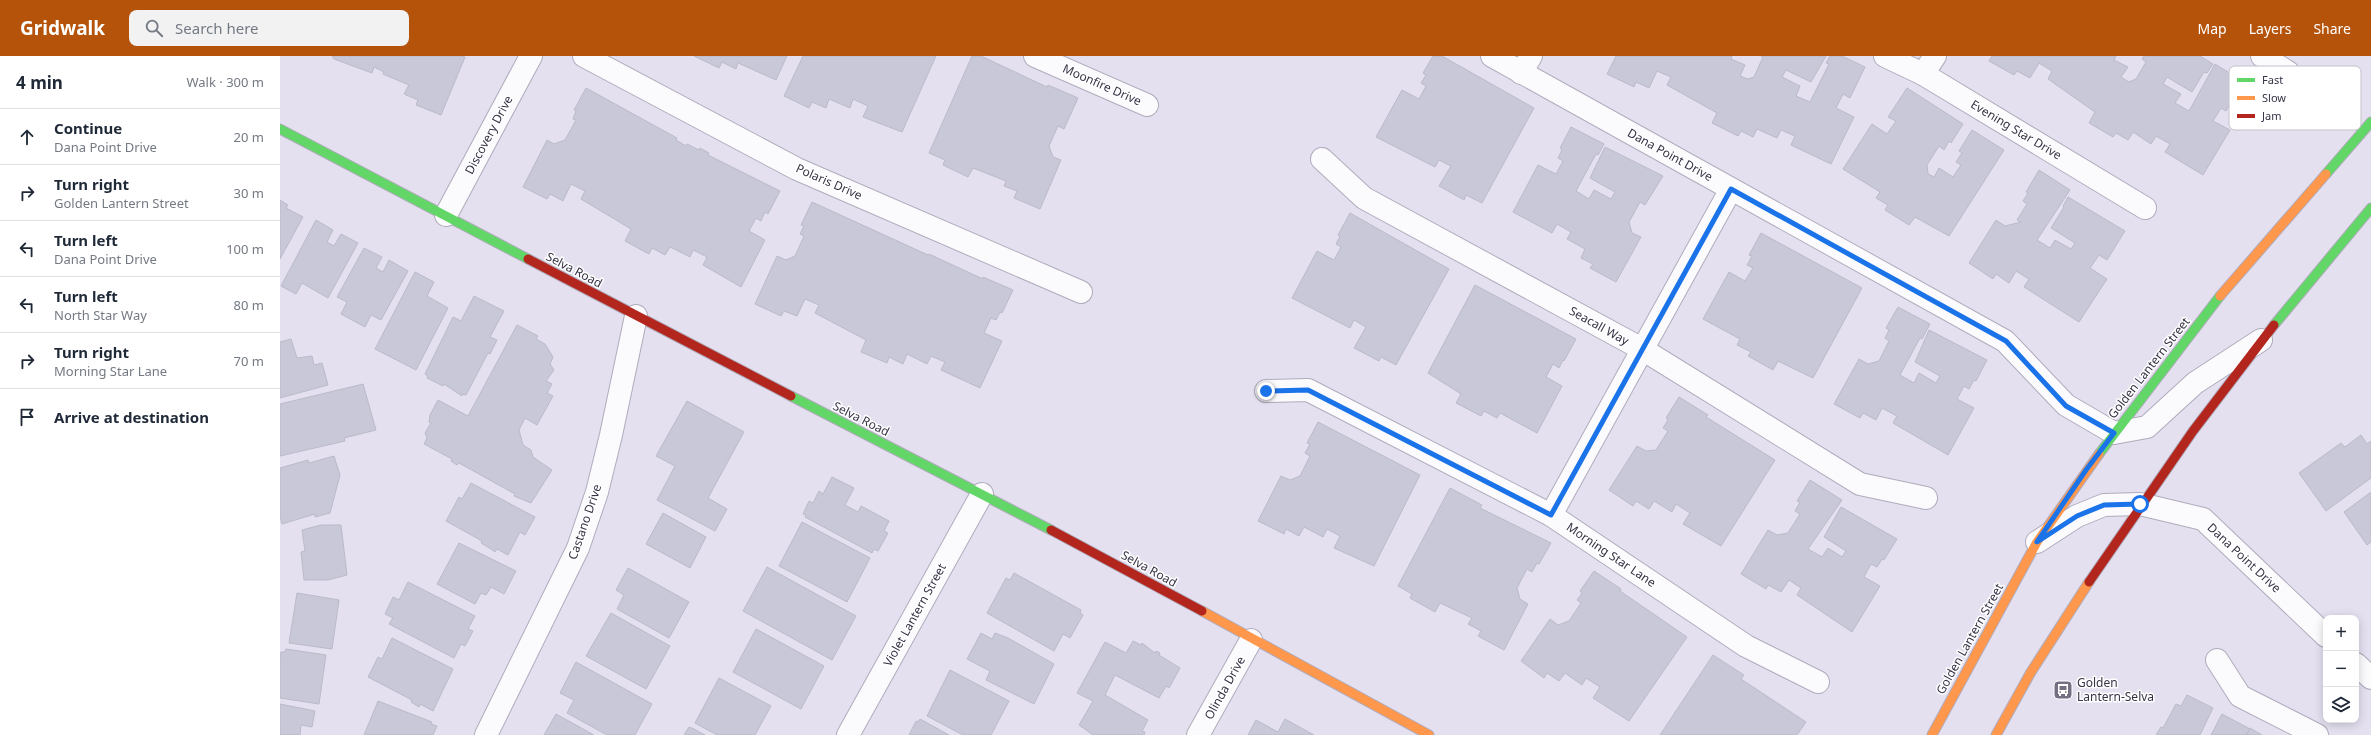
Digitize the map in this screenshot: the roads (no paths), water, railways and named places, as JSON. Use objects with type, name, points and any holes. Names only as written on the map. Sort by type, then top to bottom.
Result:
[{"type":"main road","name":"Golden Lantern Street","points":[[1932,735],[2037,542],[2086,470],[2211,306],[2371,122]]},
{"type":"main road","name":"Selva Road","points":[[280,129],[636,316],[1078,544],[1251,640],[1429,735]]},
{"type":"main road","points":[[1996,735],[2063,620],[2140,504],[2264,338],[2371,208]]},
{"type":"street","name":"Discovery Drive","points":[[446,215],[531,56]]},
{"type":"street","name":"Polaris Drive","points":[[584,56],[797,169],[1081,292]]},
{"type":"street","name":"Moonfire Drive","points":[[1035,56],[1147,105]]},
{"type":"street","name":"Dana Point Drive","points":[[1492,56],[1526,64],[1731,189],[2006,341],[2066,406],[2114,433]]},
{"type":"street","name":"Evening Star Drive","points":[[1886,56],[1923,74],[2145,208]]},
{"type":"street","points":[[1923,74],[1935,56]]},
{"type":"street","points":[[2262,56],[2278,66]]},
{"type":"street","name":"Seacall Way","points":[[1322,160],[1364,198],[1642,349],[1860,484],[1926,498]]},
{"type":"street","points":[[1551,515],[1731,189]]},
{"type":"street","name":"Castano Drive","points":[[486,735],[578,548],[597,492],[611,435],[636,316]]},
{"type":"street","points":[[2114,433],[2147,427],[2195,382],[2264,338]]},
{"type":"street","name":"Morning Star Lane","points":[[1266,391],[1308,390],[1551,515],[1746,646],[1818,682]]},
{"type":"street","name":"Violet Lantern Street","points":[[848,735],[982,494]]},
{"type":"street","name":"Dana Point Drive","points":[[2037,542],[2077,516],[2104,505],[2140,504],[2203,519],[2323,633]]},
{"type":"street","name":"Olinda Drive","points":[[1198,735],[1251,640]]},
{"type":"street","points":[[2217,660],[2240,696],[2317,735]]},
{"type":"street","points":[[2359,667],[2371,678]]},
{"type":"place","name":"Golden Lantern-Selva","points":[[2063,690]]}]
